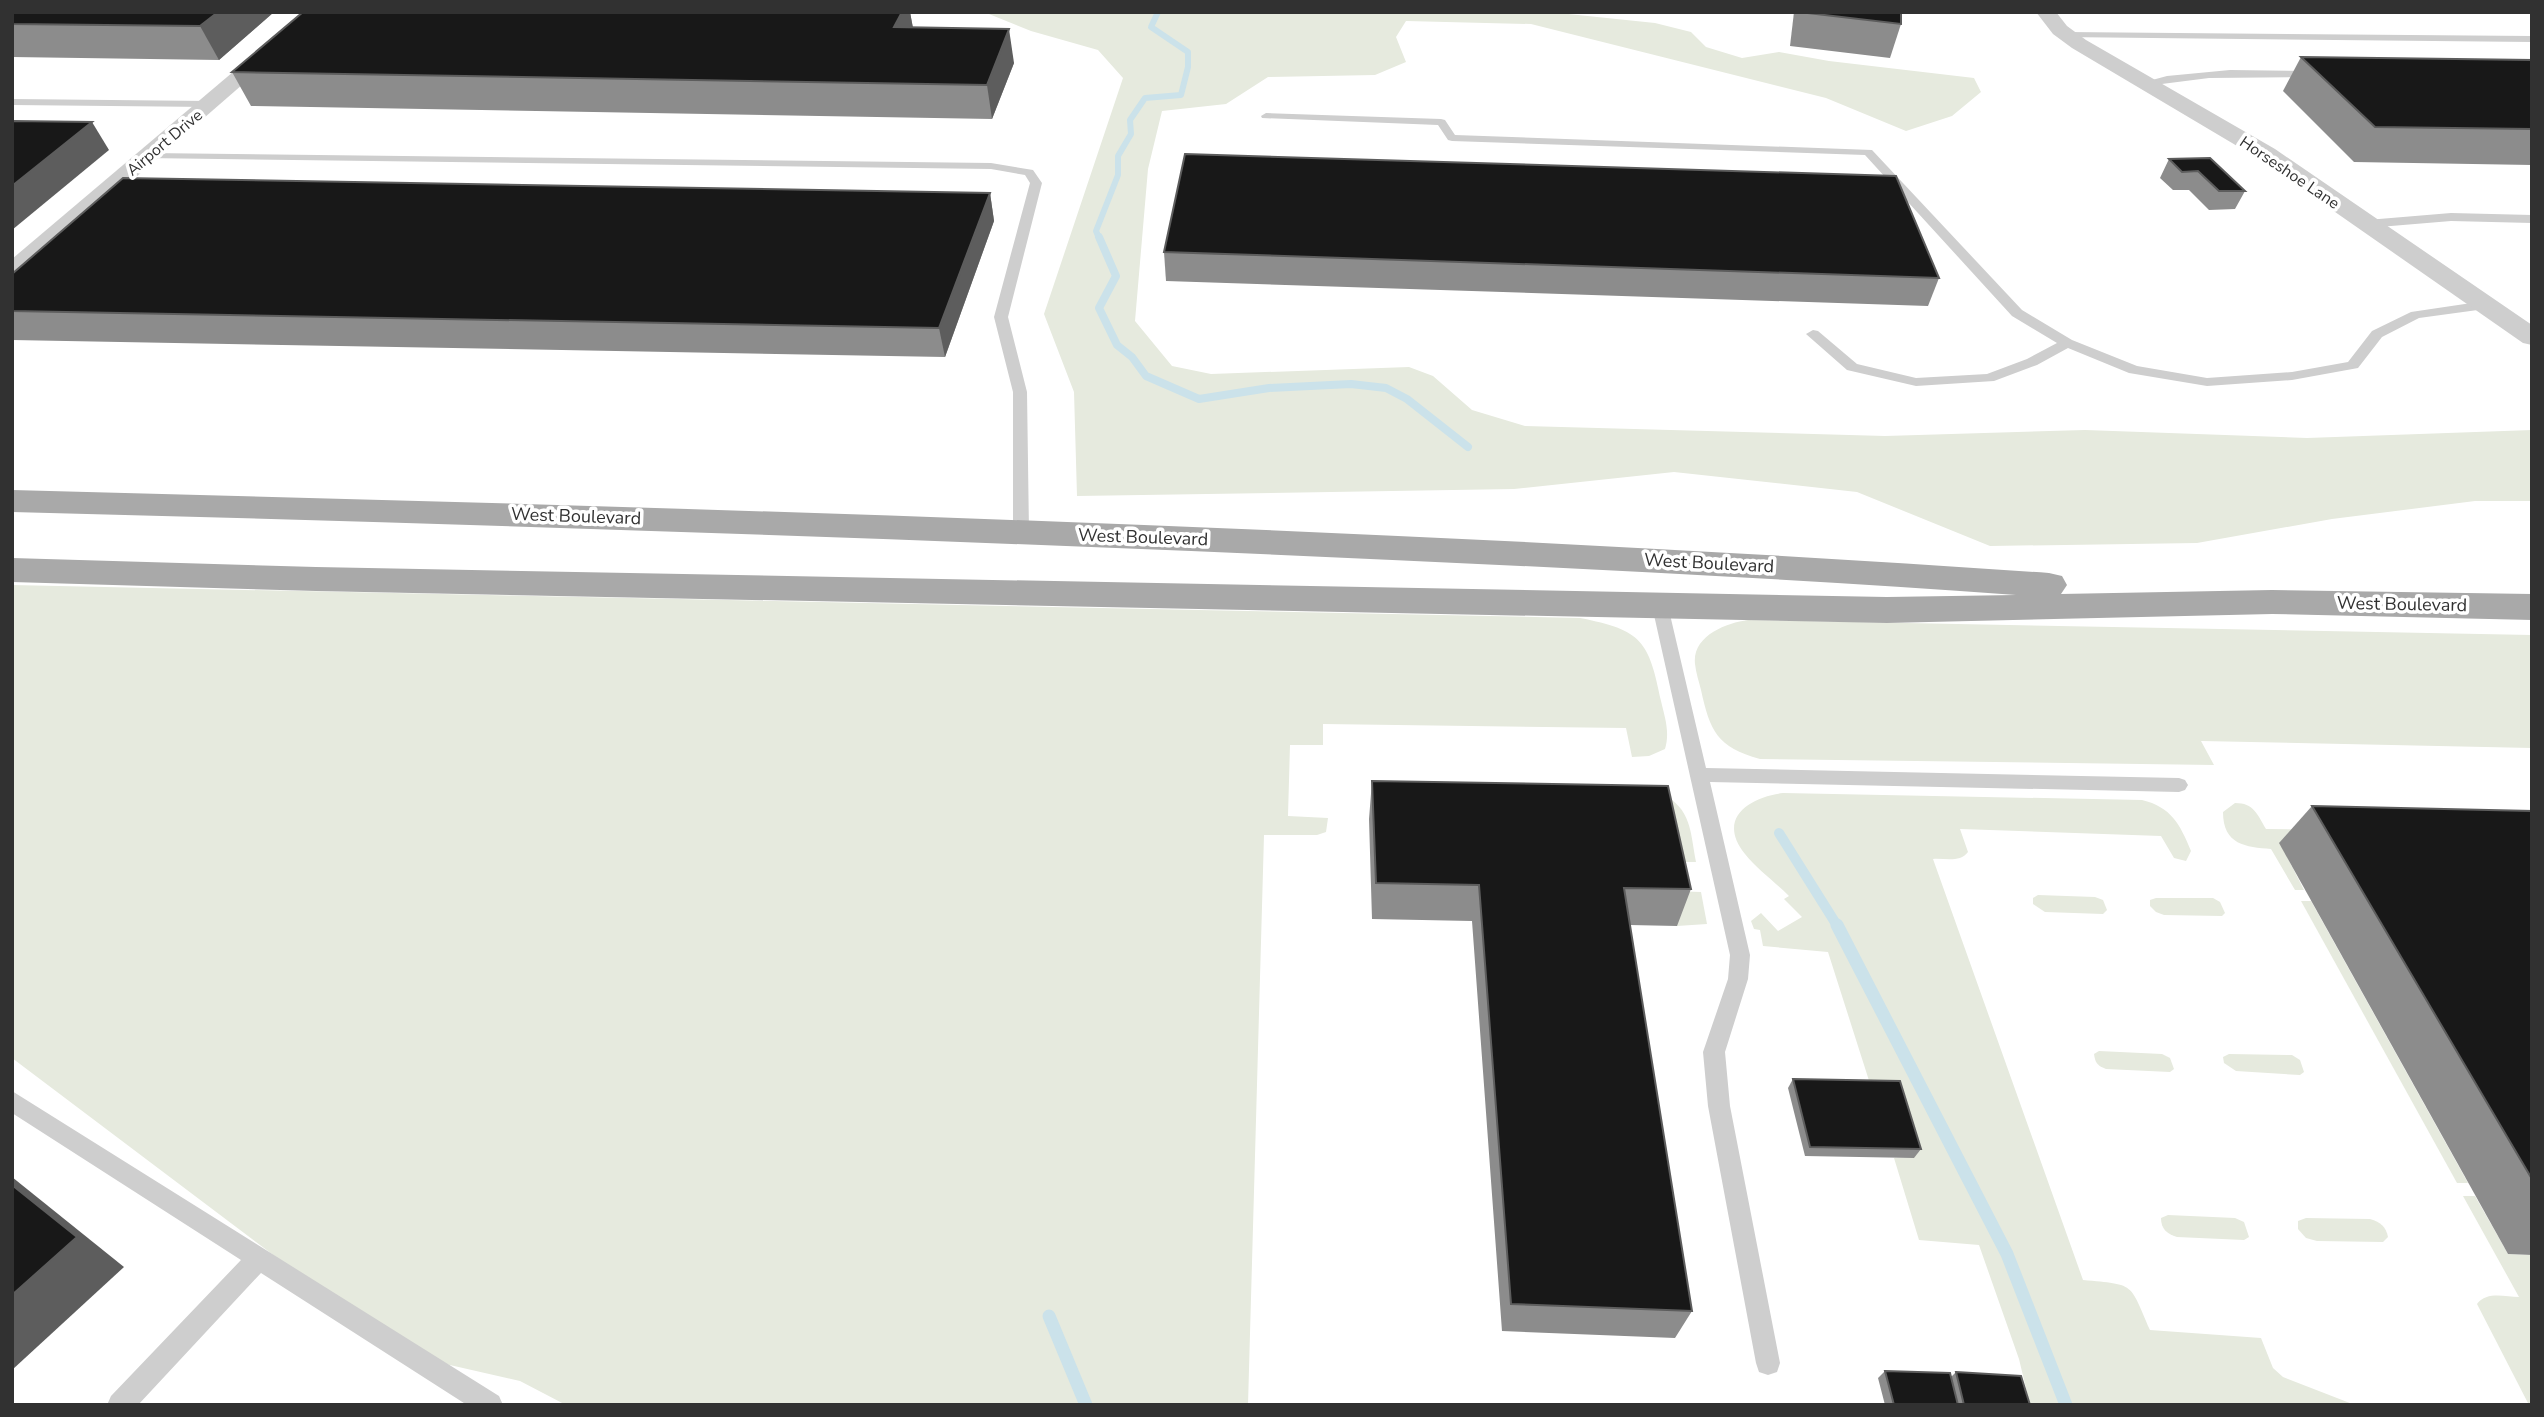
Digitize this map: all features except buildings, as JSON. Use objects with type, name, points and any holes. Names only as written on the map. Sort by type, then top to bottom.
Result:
[{"type":"main road","name":"West Boulevard","points":[[12,501],[446,511],[1021,532],[1867,571],[2272,601]]},
{"type":"main road","name":"West Boulevard","points":[[12,570],[344,580],[1887,610],[2272,601],[2532,607]]},
{"type":"street","name":"Airport Drive","points":[[12,272],[316,12]]},
{"type":"street","name":"Horseshoe Lane","points":[[2046,12],[2067,35],[2267,154],[2532,337]]},
{"type":"lane","points":[[2067,35],[2532,39]]},
{"type":"lane","points":[[2146,83],[2183,75],[2323,74]]},
{"type":"lane","points":[[12,102],[209,104]]},
{"type":"lane","points":[[1266,116],[1441,122],[1452,138],[1868,152],[2017,313],[2067,343],[2134,370],[2207,382],[2292,376],[2353,365],[2377,334],[2416,315],[2485,305]]},
{"type":"lane","points":[[149,156],[991,166],[1029,172],[1036,183],[1001,317],[1020,392],[1021,532]]},
{"type":"lane","points":[[2367,224],[2451,217],[2532,219]]},
{"type":"lane","points":[[1813,334],[1852,367],[1916,382],[1989,378],[2032,362],[2067,343]]},
{"type":"lane","points":[[1660,606],[1740,955],[1738,979],[1714,1052],[1719,1106],[1768,1363]]},
{"type":"lane","points":[[1697,775],[2179,785]]},
{"type":"lane","points":[[12,1101],[491,1405]]},
{"type":"lane","points":[[120,1405],[259,1258]]},
{"type":"shaded area","points":[[984,12],[1549,12],[1655,23],[1691,32],[1706,47],[1742,58],[1779,52],[1829,61],[1974,78],[1981,92],[1952,116],[1906,131],[1826,98],[1531,24],[1406,21],[1396,37],[1406,62],[1375,75],[1268,77],[1226,104],[1162,111],[1148,169],[1135,321],[1172,366],[1211,374],[1409,367],[1433,376],[1472,410],[1525,426],[1885,436],[2085,430],[2307,438],[2532,430],[2532,501],[2475,501],[2332,519],[2197,543],[1990,546],[1857,492],[1674,472],[1514,489],[1077,496],[1074,392],[1044,314],[1123,78],[1098,50],[1031,31]]},
{"type":"shaded area","points":[[12,585],[1580,618],[1617,628],[1639,642],[1652,664],[1667,737],[1665,749],[1649,756],[1632,757],[1626,728],[1323,724],[1323,745],[1290,745],[1288,816],[1328,818],[1326,832],[1317,835],[1264,835],[1248,1405],[566,1405],[520,1381],[406,1355],[12,1058]]},
{"type":"shaded area","points":[[1748,620],[2532,635],[2532,748],[2201,741],[2214,765],[1760,759],[1725,743],[1712,727],[1695,664],[1699,646],[1712,633],[1730,624]]},
{"type":"shaded area","points":[[1661,793],[1679,806],[1684,814],[1696,862],[1664,862]]},
{"type":"shaded area","points":[[1783,793],[2142,800],[2160,807],[2173,818],[2191,851],[2186,861],[2174,858],[2161,836],[1960,829],[1968,852],[1957,859],[1933,859],[2083,1280],[2113,1283],[2129,1289],[2134,1294],[2150,1330],[2261,1338],[2273,1368],[2283,1377],[2355,1405],[2030,1405],[2019,1359],[1979,1245],[1919,1240],[1894,1158],[1914,1157],[1872,1090],[1828,952],[1763,946],[1760,930],[1754,929],[1751,921],[1761,913],[1778,931],[1802,917],[1784,899],[1789,896],[1745,854],[1734,830],[1736,820],[1749,805],[1759,799]]},
{"type":"shaded area","points":[[2235,803],[2251,807],[2266,829],[2395,831],[2280,843],[2304,890],[2295,890],[2271,849],[2245,845],[2232,838],[2227,831],[2223,812]]},
{"type":"shaded area","points":[[1670,891],[1701,892],[1707,924],[1677,926]]},
{"type":"shaded area","points":[[2038,895],[2095,897],[2103,900],[2107,910],[2103,914],[2045,912],[2033,904],[2033,898]]},
{"type":"shaded area","points":[[2213,898],[2220,902],[2225,913],[2222,916],[2164,915],[2150,906],[2150,900]]},
{"type":"shaded area","points":[[2301,901],[2311,901],[2468,1183],[2457,1183]]},
{"type":"shaded area","points":[[2099,1051],[2162,1054],[2170,1058],[2174,1069],[2170,1072],[2106,1069],[2095,1060],[2094,1054]]},
{"type":"shaded area","points":[[2229,1054],[2292,1055],[2300,1060],[2304,1072],[2300,1075],[2236,1071],[2224,1063],[2223,1057]]},
{"type":"shaded area","points":[[2463,1196],[2475,1196],[2508,1254],[2532,1255],[2532,1405],[2529,1405],[2477,1304],[2491,1296],[2519,1297]]},
{"type":"shaded area","points":[[2168,1215],[2235,1218],[2244,1222],[2249,1237],[2244,1240],[2177,1237],[2163,1228],[2161,1218]]},
{"type":"shaded area","points":[[2306,1218],[2370,1219],[2382,1225],[2388,1237],[2383,1242],[2317,1241],[2306,1238],[2298,1229],[2298,1221]]},
{"type":"waterway","points":[[1099,238],[1096,231],[1118,175],[1118,156],[1131,134],[1130,120],[1145,98],[1181,95],[1188,67],[1188,52],[1151,27],[1158,12]]},
{"type":"waterway","points":[[1099,237],[1116,276],[1099,308],[1117,345],[1132,357],[1146,376],[1199,399],[1269,388],[1351,384],[1386,388],[1407,399],[1468,447]]},
{"type":"waterway","points":[[1779,833],[1838,927]]},
{"type":"waterway","points":[[1837,925],[2007,1254],[2066,1405]]},
{"type":"waterway","points":[[1049,1316],[1086,1405]]}]
